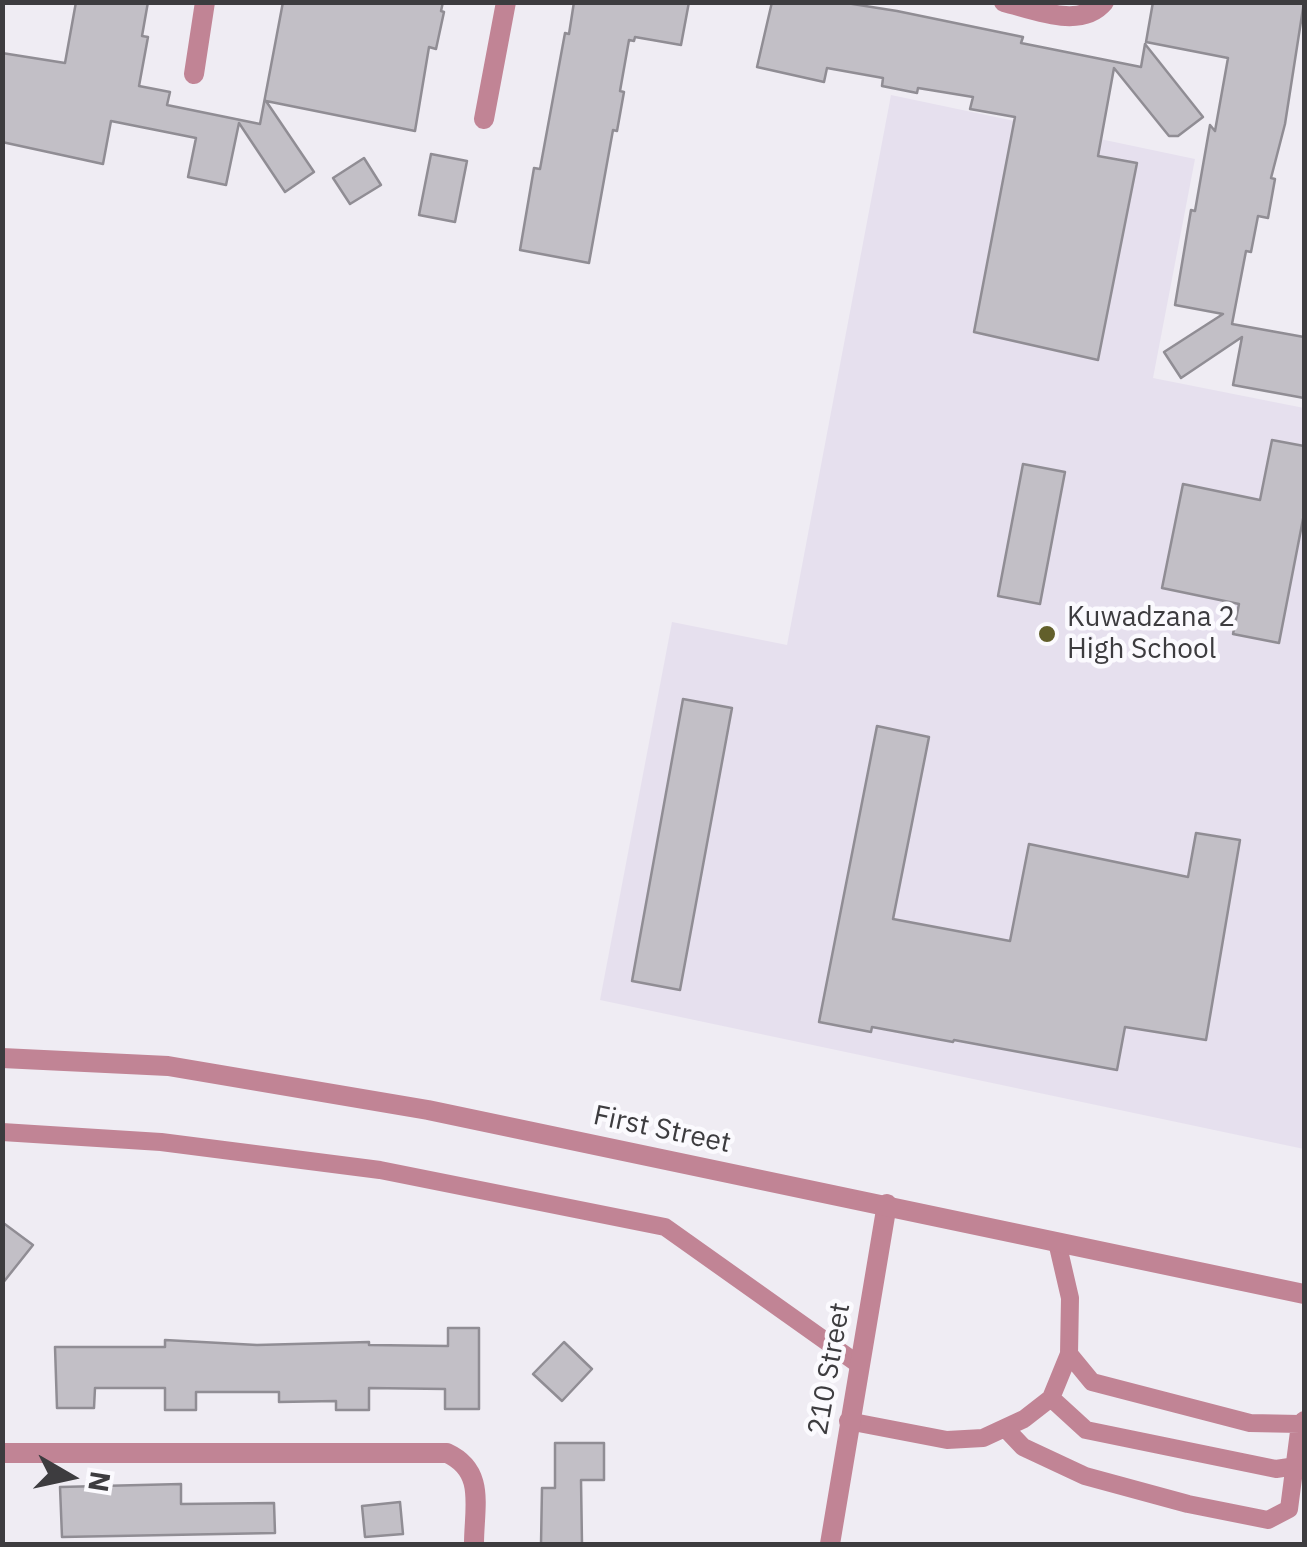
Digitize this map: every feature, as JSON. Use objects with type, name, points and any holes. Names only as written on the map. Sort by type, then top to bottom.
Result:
[{"type":"street","points":[[194,74],[205,2]]},
{"type":"street","points":[[484,120],[506,2]]},
{"type":"street","points":[[1004,2],[1072,17],[1097,10],[1104,2]]},
{"type":"street","name":"First Street","points":[[2,1058],[186,1069],[428,1110],[1304,1294]]},
{"type":"street","name":"210 Street","points":[[830,1544],[887,1204]]},
{"type":"street","points":[[2,1452],[446,1453],[464,1461],[474,1476],[474,1544]]},
{"type":"lane","points":[[2,1132],[161,1142],[380,1170],[665,1227],[858,1364]]},
{"type":"lane","points":[[848,1421],[947,1440],[983,1438],[1024,1419],[1051,1398],[1069,1354],[1070,1298],[1057,1242]]},
{"type":"lane","points":[[1005,1428],[1023,1447],[1086,1476],[1188,1504],[1268,1520],[1289,1509],[1302,1422],[1250,1423],[1092,1382],[1069,1354]]},
{"type":"lane","points":[[1051,1398],[1086,1430],[1276,1469],[1296,1466]]},
{"type":"shaded area","name":"Kuwadzana 2 High School","points":[[891,95],[1195,159],[1153,378],[1304,408],[1304,1149],[600,1000],[672,622],[787,645]]},
{"type":"building","points":[[76,2],[148,2],[142,36],[148,37],[139,86],[170,92],[167,105],[260,124],[283,2],[443,2],[444,12],[436,49],[429,47],[415,131],[266,101],[314,172],[285,192],[239,123],[226,185],[188,177],[196,138],[111,121],[103,164],[2,142],[2,53],[65,63]]},
{"type":"building","points":[[574,2],[689,2],[681,45],[635,37],[634,41],[629,40],[620,91],[624,92],[617,131],[613,130],[589,263],[520,250],[534,168],[540,169]]},
{"type":"building","points":[[772,2],[840,2],[897,11],[1023,37],[1021,43],[1141,67],[1145,44],[1203,117],[1178,136],[1169,136],[1114,68],[1098,156],[1137,163],[1098,360],[974,332],[1015,117],[970,109],[973,97],[882,86],[883,78],[827,68],[824,82],[757,67]]},
{"type":"building","points":[[1153,2],[1304,2],[1285,124],[1271,178],[1275,179],[1268,218],[1258,216],[1251,252],[1246,251],[1232,324],[1304,337],[1304,398],[1233,385],[1242,337],[1181,378],[1164,352],[1223,314],[1175,305],[1191,210],[1195,211],[1210,125],[1215,131],[1228,58],[1146,42]]},
{"type":"building","points":[[431,154],[467,161],[455,222],[419,215]]},
{"type":"building","points":[[364,158],[381,185],[350,204],[333,178]]},
{"type":"building","points":[[1272,440],[1304,446],[1304,514],[1279,643],[1233,634],[1239,604],[1162,588],[1183,484],[1260,500]]},
{"type":"building","points":[[1023,464],[1065,472],[1040,604],[998,596]]},
{"type":"building","points":[[683,699],[732,708],[680,990],[632,981]]},
{"type":"building","points":[[877,726],[929,737],[893,919],[1010,941],[1029,844],[1188,877],[1196,833],[1240,840],[1206,1040],[1125,1027],[1117,1070],[954,1040],[872,1027],[871,1032],[819,1022]]},
{"type":"building","points":[[2,1222],[33,1245],[2,1284]]},
{"type":"building","points":[[448,1328],[479,1328],[479,1409],[445,1409],[445,1389],[369,1388],[369,1410],[336,1410],[336,1401],[279,1402],[279,1392],[196,1392],[196,1410],[165,1410],[165,1388],[95,1388],[94,1408],[57,1408],[55,1347],[165,1347],[165,1340],[257,1345],[369,1342],[448,1346]]},
{"type":"building","points":[[564,1342],[592,1369],[562,1401],[533,1374]]},
{"type":"building","points":[[555,1443],[604,1443],[604,1480],[581,1480],[582,1544],[541,1544],[542,1488],[555,1488]]},
{"type":"building","points":[[181,1484],[181,1504],[274,1503],[275,1533],[62,1537],[60,1487]]},
{"type":"building","points":[[400,1502],[403,1534],[365,1537],[362,1506]]},
{"type":"place","name":"Kuwadzana 2 High School","points":[[1047,634]]}]
